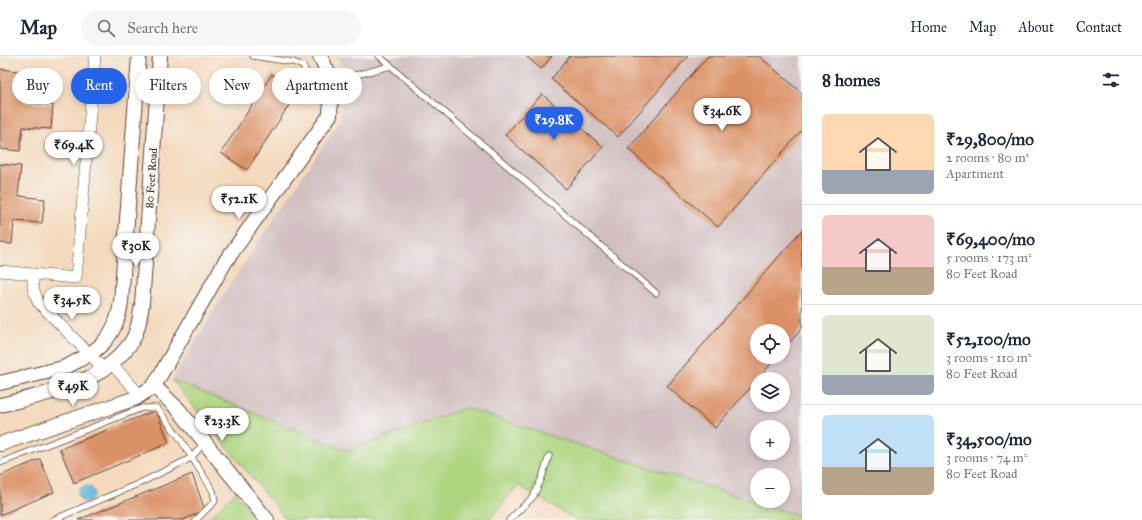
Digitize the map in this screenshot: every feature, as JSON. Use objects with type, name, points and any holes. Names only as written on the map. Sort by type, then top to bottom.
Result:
[{"type":"street","points":[[0,271],[76,278],[96,56]]},
{"type":"street","name":"80 Feet Road","points":[[0,383],[63,368],[89,354],[113,332],[120,311],[139,56]]},
{"type":"street","name":"80 Feet Road","points":[[0,405],[70,387],[107,366],[131,344],[140,314],[160,56]]},
{"type":"street","points":[[320,56],[326,68]]},
{"type":"street","points":[[0,444],[109,408],[140,395],[154,386],[225,262],[330,115],[331,104]]},
{"type":"street","points":[[33,274],[33,288],[38,302],[89,354],[107,366],[140,395]]},
{"type":"street","points":[[154,386],[178,409],[267,520]]},
{"type":"lane","points":[[252,56],[293,62],[303,66],[304,68]]},
{"type":"lane","points":[[379,56],[656,293]]},
{"type":"lane","points":[[362,73],[390,66]]},
{"type":"lane","points":[[0,463],[142,408],[157,408],[179,437],[213,491],[215,501],[196,520]]},
{"type":"lane","points":[[53,520],[140,483],[191,458],[205,442]]},
{"type":"lane","points":[[509,520],[533,497],[541,480],[548,456]]},
{"type":"shaded area","points":[[336,56],[802,56],[802,517],[774,508],[790,508],[790,468],[750,468],[750,500],[465,408],[348,451],[172,380],[232,281],[341,119],[342,104],[362,104],[362,68],[343,68]]},
{"type":"green space","points":[[172,380],[348,451],[465,408],[750,500],[750,508],[774,508],[802,517],[802,520],[576,520],[518,485],[489,520],[287,520]]},
{"type":"green space","points":[[235,492],[257,520],[207,520]]},
{"type":"water","points":[[83,486],[89,486],[94,491],[92,500],[89,502],[83,502],[78,497],[78,491]]},
{"type":"building","points":[[526,56],[552,56],[541,69]]},
{"type":"building","points":[[570,56],[688,56],[618,137],[551,79]]},
{"type":"building","points":[[708,56],[759,56],[802,93],[802,130],[718,227],[628,149]]},
{"type":"building","points":[[0,69],[12,70],[12,104],[53,105],[51,129],[23,127],[20,151],[0,149]]},
{"type":"building","points":[[272,74],[272,104],[290,104],[247,170],[221,153],[253,104],[264,104],[264,86]]},
{"type":"building","points":[[542,94],[603,147],[566,189],[505,135]]},
{"type":"building","points":[[0,164],[21,166],[18,196],[45,199],[42,223],[14,221],[12,244],[0,243]]},
{"type":"building","points":[[802,230],[802,328],[790,342],[790,324],[750,324],[750,364],[771,364],[764,372],[750,372],[750,388],[715,428],[667,386]]},
{"type":"building","points":[[156,410],[169,443],[74,483],[60,449]]},
{"type":"building","points":[[40,459],[54,492],[0,515],[0,476]]},
{"type":"building","points":[[192,474],[205,510],[183,520],[78,520]]}]
